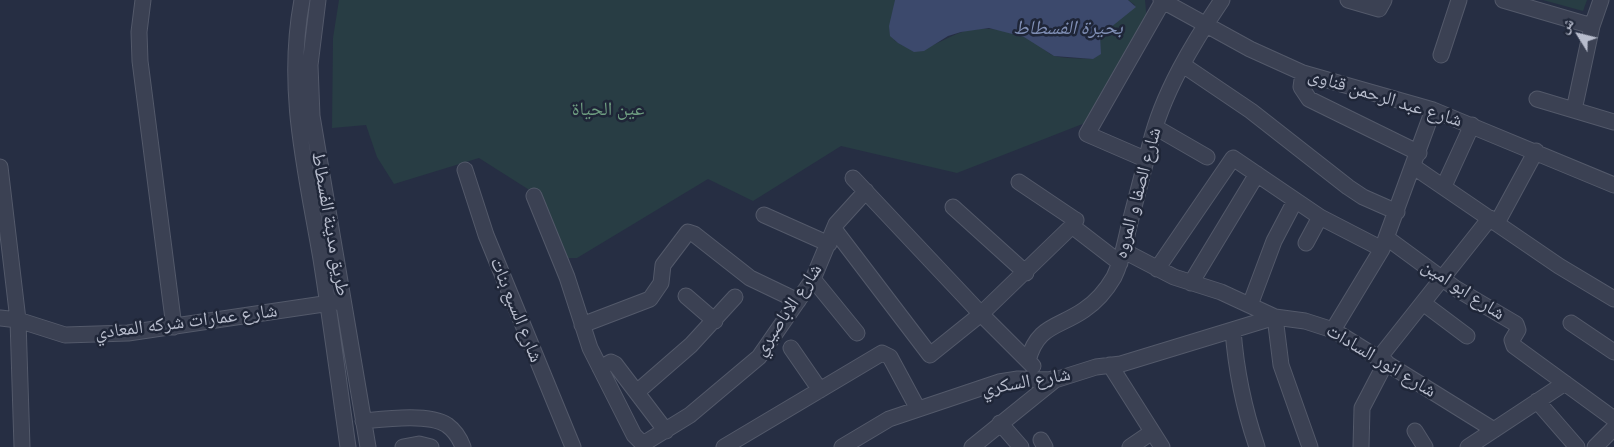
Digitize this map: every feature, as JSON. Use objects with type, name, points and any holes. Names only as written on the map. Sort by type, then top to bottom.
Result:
[{"type":"street","points":[[143,0],[138,32],[140,61],[174,327]]},
{"type":"street","name":"طريق مدينة الفسطاط","points":[[302,0],[295,44],[294,93],[328,303],[348,447]]},
{"type":"street","name":"طريق مدينة الفسطاط","points":[[318,0],[310,65],[312,116],[368,447]]},
{"type":"street","name":"شارع الصفا و المروه","points":[[1028,361],[1031,351],[1042,333],[1083,311],[1095,301],[1114,277],[1122,257],[1155,127],[1183,65],[1222,0]]},
{"type":"street","points":[[1348,0],[1381,5]]},
{"type":"street","points":[[1441,54],[1459,0]]},
{"type":"street","points":[[1503,0],[1592,26]]},
{"type":"street","points":[[1574,110],[1592,26],[1600,0]]},
{"type":"street","points":[[1147,160],[1087,134],[1162,1]]},
{"type":"street","name":"شارع عبد الرحمن قناوى","points":[[1162,1],[1207,26],[1302,73],[1434,110],[1472,124],[1614,184]]},
{"type":"street","points":[[1183,65],[1251,111],[1348,187],[1363,197],[1397,212]]},
{"type":"street","points":[[1302,73],[1301,87],[1309,99],[1416,160],[1444,186],[1559,266],[1614,300]]},
{"type":"street","points":[[1537,99],[1614,122]]},
{"type":"street","points":[[1333,330],[1384,244],[1434,110]]},
{"type":"street","points":[[1444,186],[1472,124]]},
{"type":"street","points":[[1155,127],[1207,157]]},
{"type":"street","points":[[1360,447],[1362,408],[1383,360],[1423,302],[1493,220],[1536,151]]},
{"type":"street","name":"شارع ابو امين","points":[[1157,268],[1233,158],[1320,217],[1384,244],[1516,324],[1518,330],[1512,340],[1514,346],[1614,419]]},
{"type":"street","name":"شارع السبع بنات","points":[[465,170],[493,253],[573,447]]},
{"type":"street","points":[[1192,283],[1257,174]]},
{"type":"street","points":[[0,175],[18,320],[22,447]]},
{"type":"street","points":[[853,178],[981,314],[1028,361],[1055,380],[972,447]]},
{"type":"street","name":"شارع انور السادات","points":[[1019,182],[1076,220],[1072,226],[1122,257],[1222,292],[1275,317],[1305,321],[1333,330],[1494,430]]},
{"type":"street","name":"شارع الاباصيري","points":[[600,368],[640,443],[648,443],[666,432],[697,409],[759,357],[813,279],[834,229],[866,191]]},
{"type":"street","points":[[534,196],[567,277],[582,325],[600,368],[613,362],[666,432]]},
{"type":"street","points":[[1250,305],[1274,241],[1295,201]]},
{"type":"street","points":[[953,207],[1026,273]]},
{"type":"street","points":[[764,215],[829,244]]},
{"type":"street","points":[[1306,243],[1320,217]]},
{"type":"street","points":[[834,229],[930,355],[981,314],[1026,273],[1072,226]]},
{"type":"street","points":[[582,325],[650,300],[661,283],[662,265],[688,232],[694,234],[750,278],[798,301]]},
{"type":"street","points":[[813,279],[857,333]]},
{"type":"street","points":[[686,296],[715,321]]},
{"type":"street","points":[[636,392],[715,321],[735,297]]},
{"type":"street","name":"شارع عمارات شركه المعادي","points":[[0,318],[18,320],[65,335],[128,332],[174,327],[344,301]]},
{"type":"street","points":[[1423,302],[1467,336]]},
{"type":"street","points":[[1275,317],[1281,365],[1310,447]]},
{"type":"street","name":"شارع السكري","points":[[842,447],[889,419],[999,382],[1018,379],[1055,380],[1110,365],[1121,364],[1275,317]]},
{"type":"street","points":[[1571,323],[1614,352]]},
{"type":"street","points":[[1233,330],[1240,382],[1257,447]]},
{"type":"street","points":[[791,348],[820,390]]},
{"type":"street","points":[[724,447],[882,353],[890,357],[918,409]]},
{"type":"street","points":[[1110,365],[1162,447]]},
{"type":"street","points":[[1468,447],[1565,383]]},
{"type":"street","points":[[1537,401],[1577,447]]},
{"type":"street","points":[[363,421],[400,418],[440,422],[453,430],[463,447]]},
{"type":"street","points":[[1000,423],[1021,447]]},
{"type":"street","points":[[1595,447],[1614,428]]},
{"type":"street","points":[[1415,431],[1425,447]]},
{"type":"street","points":[[1130,447],[1152,432]]},
{"type":"street","points":[[408,446],[419,444],[431,447]]},
{"type":"green space","name":"عين الحياة","points":[[339,0],[895,0],[894,40],[916,49],[926,48],[965,31],[993,29],[1023,36],[1055,56],[1093,59],[1100,49],[1100,36],[1135,5],[1128,0],[1145,0],[1147,22],[1085,123],[957,173],[841,146],[753,201],[708,179],[577,258],[567,258],[542,198],[479,158],[394,184],[377,157],[366,125],[332,128],[333,38]]},
{"type":"green space","points":[[1543,0],[1587,0],[1583,11]]},
{"type":"water","name":"بحيرة الفسطاط","points":[[895,0],[1128,0],[1136,7],[1100,36],[1101,54],[1093,59],[1054,56],[1024,37],[989,28],[948,36],[924,51],[914,52],[890,36],[889,26]]}]
